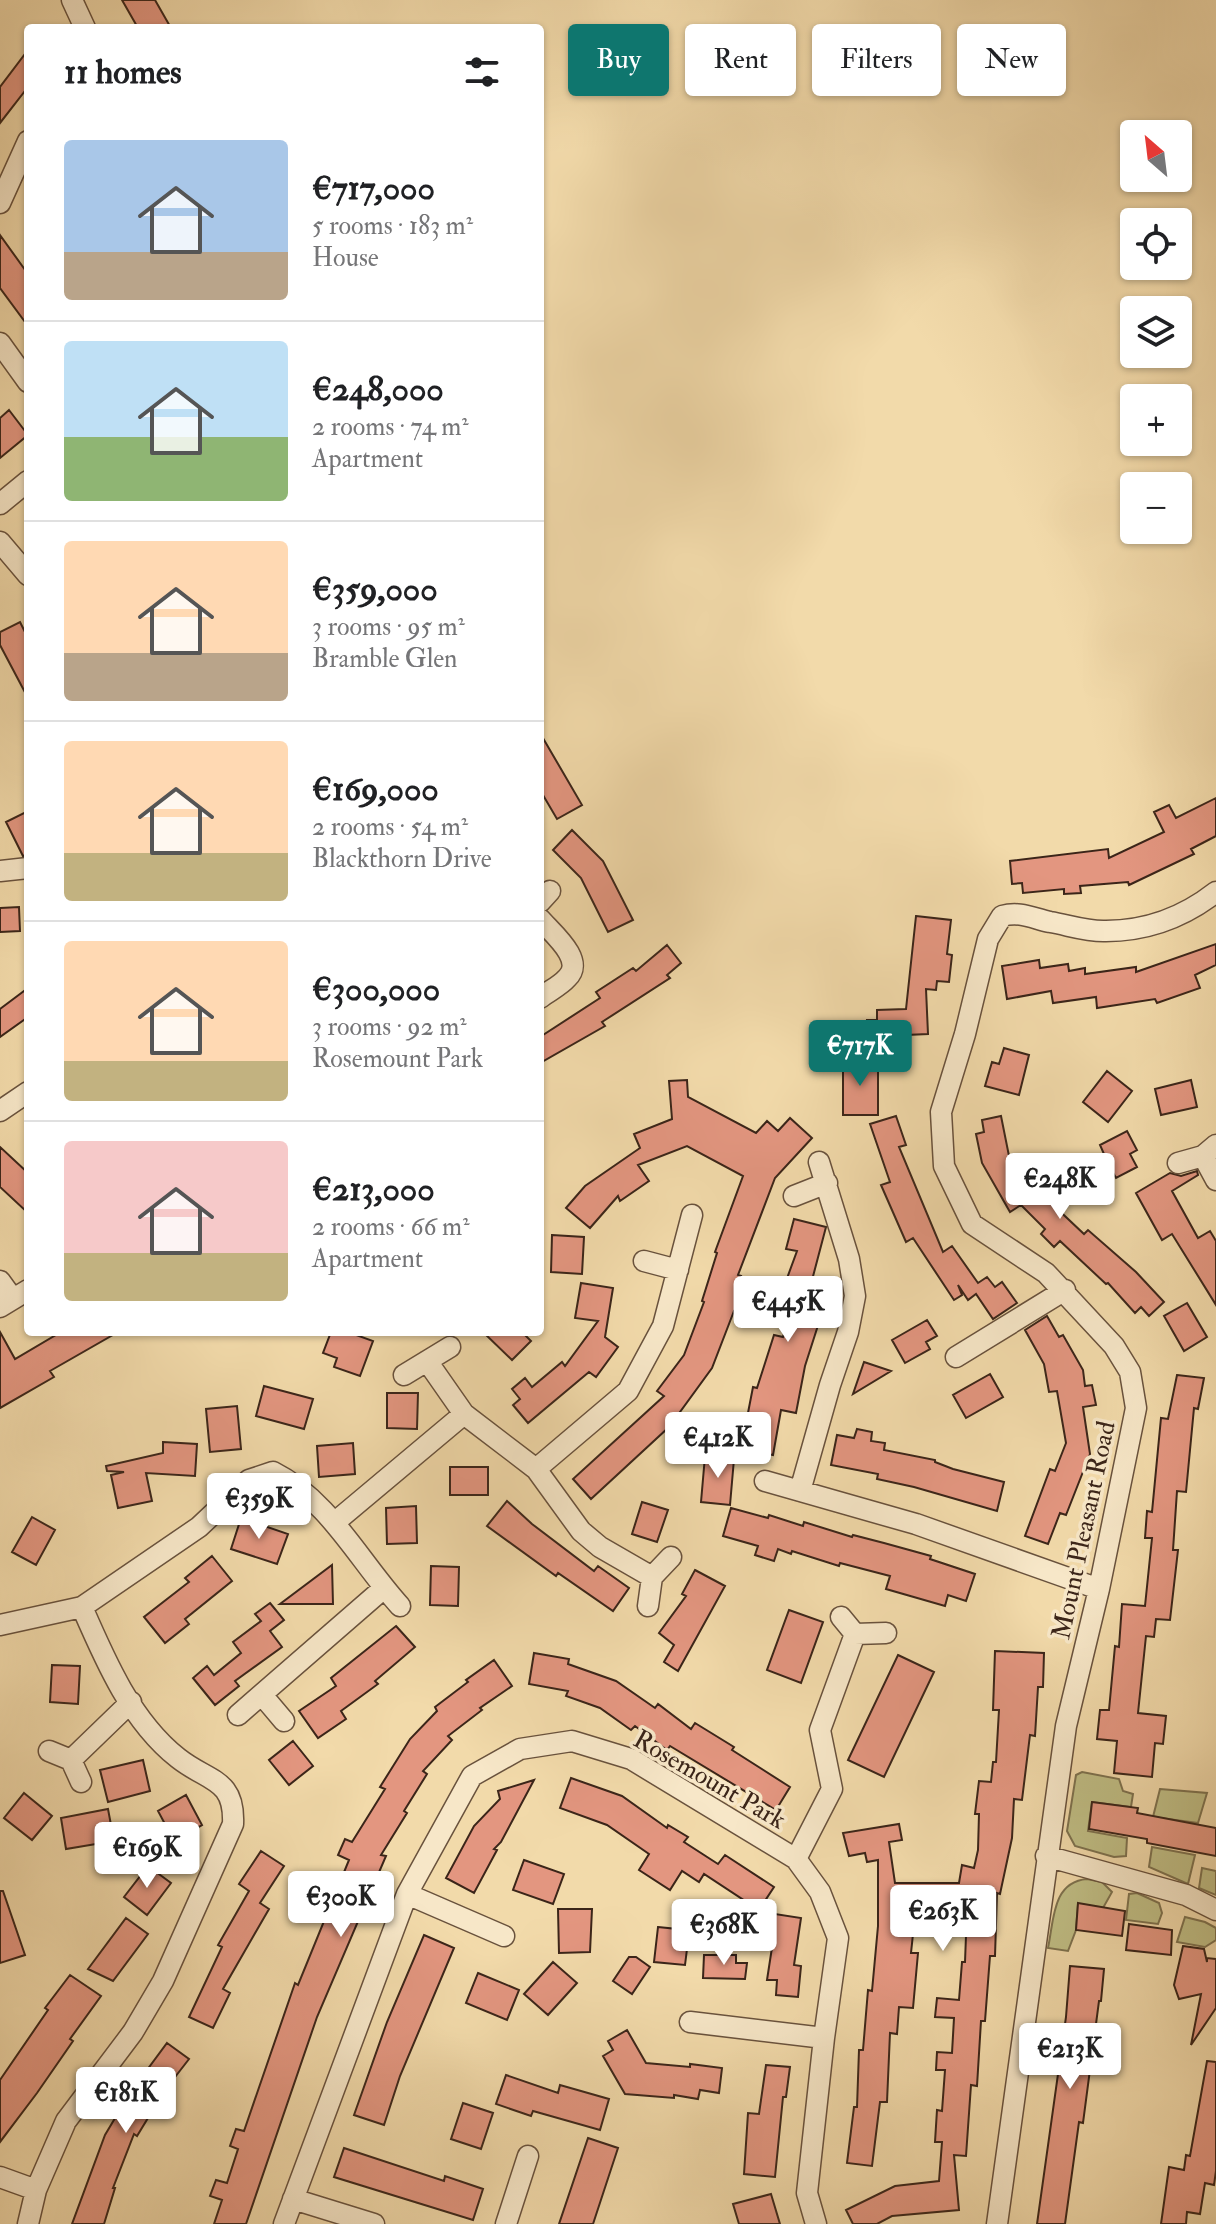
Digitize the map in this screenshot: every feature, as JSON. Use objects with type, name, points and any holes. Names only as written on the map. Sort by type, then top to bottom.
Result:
[{"type":"street","points":[[72,0],[83,24]]},
{"type":"street","points":[[0,203],[24,150]]},
{"type":"street","points":[[0,343],[24,376]]},
{"type":"street","points":[[0,504],[24,484]]},
{"type":"street","points":[[0,542],[24,570]]},
{"type":"street","points":[[0,871],[24,868]]},
{"type":"street","name":"Mount Pleasant Road","points":[[997,2224],[1066,1726],[1099,1589],[1136,1408],[1130,1372],[1114,1346],[1065,1290],[1046,1273],[972,1224],[944,1166],[941,1112],[965,1034],[988,939],[1002,916],[1017,912],[1033,919],[1105,932],[1153,925],[1193,910],[1216,892]]},
{"type":"street","points":[[544,924],[572,957],[573,966],[570,977],[544,995]]},
{"type":"street","points":[[0,1111],[24,1095]]},
{"type":"street","points":[[1178,1163],[1209,1150],[1216,1180]]},
{"type":"street","points":[[800,1491],[848,1332],[855,1296],[849,1259],[819,1162]]},
{"type":"street","points":[[794,1196],[827,1183]]},
{"type":"street","points":[[536,1469],[628,1391],[663,1326],[692,1215]]},
{"type":"street","points":[[644,1261],[678,1270]]},
{"type":"street","points":[[0,1281],[14,1299]]},
{"type":"street","points":[[956,1357],[1065,1290]]},
{"type":"street","points":[[404,1375],[450,1347]]},
{"type":"street","points":[[427,1361],[464,1414],[536,1469],[581,1531],[600,1547],[652,1577]]},
{"type":"street","points":[[334,1523],[464,1414]]},
{"type":"street","points":[[0,1625],[82,1607],[199,1527],[249,1480],[273,1472],[296,1484],[334,1523],[400,1606]]},
{"type":"street","points":[[765,1481],[916,1524],[1099,1589]]},
{"type":"street","points":[[648,1606],[652,1577],[671,1557]]},
{"type":"street","points":[[238,1715],[384,1588]]},
{"type":"street","points":[[28,2224],[36,2190],[66,2121],[133,2032],[163,1981],[233,1824],[234,1803],[227,1791],[178,1758],[148,1727],[105,1661],[82,1607]]},
{"type":"street","points":[[841,1617],[855,1634]]},
{"type":"street","points":[[855,1634],[886,1633]]},
{"type":"street","points":[[796,1859],[832,1789],[820,1730],[855,1634]]},
{"type":"street","points":[[262,1695],[284,1721]]},
{"type":"street","points":[[71,1760],[131,1702]]},
{"type":"street","name":"Rosemount Park","points":[[284,2224],[407,1894],[472,1776],[520,1749],[572,1741],[631,1759],[796,1859],[820,1892],[838,1938],[807,2193],[816,2224]]},
{"type":"street","points":[[49,1751],[71,1760],[81,1782]]},
{"type":"street","points":[[1046,1856],[1186,1895],[1216,1910]]},
{"type":"street","points":[[407,1894],[504,1936]]},
{"type":"street","points":[[690,2022],[824,2038]]},
{"type":"street","points":[[506,2224],[528,2156]]},
{"type":"street","points":[[0,2177],[36,2190]]},
{"type":"street","points":[[293,2199],[374,2224]]},
{"type":"shaded area","points":[[1082,1772],[1119,1779],[1123,1791],[1133,1794],[1131,1807],[1092,1802],[1088,1831],[1127,1838],[1126,1856],[1114,1857],[1075,1846],[1067,1831],[1076,1775]]},
{"type":"shaded area","points":[[1160,1789],[1207,1793],[1198,1823],[1153,1817]]},
{"type":"shaded area","points":[[1152,1847],[1195,1855],[1188,1884],[1149,1867]]},
{"type":"shaded area","points":[[1202,1868],[1216,1871],[1216,1895],[1199,1888]]},
{"type":"shaded area","points":[[1087,1879],[1102,1882],[1112,1892],[1103,1908],[1078,1904],[1076,1930],[1068,1951],[1048,1948],[1061,1895],[1067,1887]]},
{"type":"shaded area","points":[[1137,1893],[1159,1903],[1162,1913],[1158,1924],[1126,1920],[1129,1894]]},
{"type":"shaded area","points":[[1185,1917],[1216,1928],[1216,1940],[1205,1947],[1177,1942]]},
{"type":"building","points":[[122,0],[155,0],[169,24],[136,24]]},
{"type":"building","points":[[24,55],[24,92],[0,123],[0,87]]},
{"type":"building","points":[[0,235],[24,268],[24,321],[0,288]]},
{"type":"building","points":[[9,410],[24,430],[24,438],[0,458],[0,418]]},
{"type":"building","points":[[20,622],[24,630],[24,690],[0,645],[0,632]]},
{"type":"building","points":[[544,740],[582,805],[557,819],[544,797]]},
{"type":"building","points":[[1216,798],[1216,836],[1191,849],[1194,854],[1129,885],[1128,882],[1080,886],[1081,893],[1064,894],[1064,889],[1023,893],[1022,883],[1012,884],[1010,861],[1108,849],[1109,858],[1164,832],[1154,812],[1169,805],[1176,818]]},
{"type":"building","points":[[24,813],[24,856],[23,856],[6,822]]},
{"type":"building","points":[[572,830],[603,861],[633,920],[608,932],[581,878],[553,850]]},
{"type":"building","points":[[19,907],[20,931],[0,932],[0,908]]},
{"type":"building","points":[[916,916],[951,920],[947,954],[952,955],[949,982],[937,981],[936,990],[926,989],[928,1034],[906,1035],[907,1057],[869,1059],[867,1020],[877,1020],[877,1010],[906,1009]]},
{"type":"building","points":[[1216,944],[1216,965],[1195,975],[1200,988],[1157,1003],[1155,999],[1097,1008],[1096,997],[1053,1003],[1051,991],[1007,999],[1002,966],[1039,960],[1040,968],[1068,964],[1069,971],[1085,968],[1085,974],[1136,967],[1136,972]]},
{"type":"building","points":[[667,945],[681,963],[667,975],[670,978],[602,1022],[605,1026],[544,1061],[544,1034],[600,998],[596,992],[633,968],[636,971]]},
{"type":"building","points":[[24,991],[24,1020],[0,1037],[0,1009]]},
{"type":"building","points":[[1004,1048],[1029,1055],[1019,1095],[985,1086],[992,1062],[999,1064]]},
{"type":"building","points":[[843,1061],[878,1061],[878,1115],[843,1115]]},
{"type":"building","points":[[1107,1071],[1132,1091],[1108,1122],[1083,1102]]},
{"type":"building","points":[[687,1080],[688,1097],[756,1133],[767,1121],[778,1131],[790,1118],[812,1138],[775,1178],[738,1275],[741,1276],[736,1290],[749,1294],[742,1314],[734,1311],[712,1368],[669,1427],[591,1499],[573,1479],[664,1396],[657,1391],[684,1355],[704,1302],[715,1252],[743,1176],[687,1146],[638,1165],[649,1181],[620,1201],[618,1196],[590,1228],[566,1208],[585,1186],[640,1148],[634,1134],[672,1119],[669,1081]]},
{"type":"building","points":[[1191,1080],[1197,1107],[1161,1115],[1155,1089]]},
{"type":"building","points":[[896,1116],[906,1145],[899,1147],[943,1252],[952,1246],[978,1283],[987,1277],[995,1287],[1002,1282],[1017,1303],[993,1319],[976,1294],[968,1300],[958,1285],[962,1295],[954,1300],[913,1238],[906,1242],[881,1185],[890,1182],[870,1124]]},
{"type":"building","points":[[1001,1116],[1012,1171],[1019,1167],[1025,1179],[1033,1174],[1049,1201],[1084,1234],[1088,1230],[1136,1272],[1164,1302],[1149,1316],[1141,1307],[1135,1313],[1108,1283],[1060,1241],[1054,1247],[1041,1234],[1045,1229],[1021,1205],[1010,1212],[982,1163],[976,1134],[984,1132],[982,1120]]},
{"type":"building","points":[[1127,1131],[1137,1150],[1130,1154],[1137,1167],[1116,1178],[1111,1169],[1100,1175],[1092,1160],[1104,1154],[1100,1145]]},
{"type":"building","points":[[0,1147],[24,1169],[24,1209],[0,1187]]},
{"type":"building","points":[[1197,1171],[1198,1175],[1172,1191],[1198,1238],[1210,1231],[1216,1241],[1216,1305],[1172,1234],[1162,1240],[1136,1193],[1170,1173],[1181,1176]]},
{"type":"building","points":[[794,1219],[826,1227],[811,1284],[829,1291],[805,1366],[796,1413],[781,1410],[773,1455],[741,1449],[753,1387],[757,1388],[774,1335],[783,1337],[795,1296],[782,1292],[797,1251],[786,1249]]},
{"type":"building","points":[[552,1235],[584,1237],[582,1274],[551,1272]]},
{"type":"building","points":[[581,1283],[613,1288],[605,1337],[618,1347],[596,1377],[589,1372],[528,1423],[513,1405],[520,1399],[512,1389],[525,1378],[532,1387],[562,1362],[565,1366],[598,1321],[575,1318]]},
{"type":"building","points":[[1187,1303],[1207,1337],[1184,1351],[1164,1316]]},
{"type":"building","points":[[1047,1316],[1059,1337],[1063,1335],[1083,1370],[1085,1386],[1092,1385],[1096,1405],[1083,1407],[1090,1454],[1066,1515],[1060,1513],[1048,1544],[1025,1536],[1050,1469],[1055,1471],[1066,1443],[1057,1391],[1049,1392],[1044,1364],[1025,1330]]},
{"type":"building","points":[[927,1320],[937,1336],[926,1342],[930,1349],[905,1363],[892,1340]]},
{"type":"building","points":[[0,1332],[15,1359],[54,1336],[111,1336],[50,1371],[54,1377],[0,1408]]},
{"type":"building","points":[[329,1336],[359,1336],[373,1341],[360,1376],[334,1367],[337,1358],[323,1353]]},
{"type":"building","points":[[487,1336],[526,1336],[531,1341],[512,1360]]},
{"type":"building","points":[[864,1362],[891,1371],[853,1394]]},
{"type":"building","points":[[990,1374],[1003,1397],[966,1418],[953,1395]]},
{"type":"building","points":[[1177,1375],[1204,1378],[1198,1409],[1194,1408],[1186,1492],[1177,1491],[1173,1550],[1178,1550],[1170,1620],[1156,1619],[1154,1637],[1146,1636],[1138,1713],[1166,1716],[1163,1744],[1155,1743],[1152,1777],[1114,1773],[1117,1741],[1097,1739],[1100,1710],[1109,1710],[1122,1604],[1145,1606],[1152,1538],[1145,1538],[1147,1511],[1152,1512],[1161,1418],[1168,1419]]},
{"type":"building","points":[[264,1386],[313,1399],[304,1429],[256,1416]]},
{"type":"building","points":[[387,1393],[418,1393],[417,1429],[387,1428]]},
{"type":"building","points":[[237,1406],[241,1449],[210,1452],[206,1409]]},
{"type":"building","points":[[857,1429],[872,1432],[871,1441],[885,1443],[884,1450],[935,1460],[953,1469],[1004,1482],[997,1511],[877,1479],[878,1474],[831,1465],[837,1435],[854,1438]]},
{"type":"building","points":[[163,1442],[197,1444],[195,1476],[146,1473],[152,1501],[118,1508],[111,1475],[124,1472],[107,1471],[106,1466],[163,1453]]},
{"type":"building","points":[[353,1443],[355,1474],[319,1477],[317,1446]]},
{"type":"building","points":[[705,1456],[734,1459],[730,1505],[701,1502]]},
{"type":"building","points":[[450,1467],[488,1467],[488,1495],[450,1495]]},
{"type":"building","points":[[507,1501],[594,1571],[598,1566],[629,1588],[613,1611],[558,1573],[556,1576],[487,1526]]},
{"type":"building","points":[[642,1502],[668,1510],[657,1542],[632,1534]]},
{"type":"building","points":[[416,1506],[417,1543],[387,1544],[386,1508]]},
{"type":"building","points":[[731,1508],[768,1518],[769,1515],[803,1526],[804,1522],[884,1543],[931,1556],[930,1559],[975,1574],[966,1601],[948,1595],[945,1606],[886,1589],[890,1576],[778,1549],[774,1561],[755,1555],[758,1546],[723,1536]]},
{"type":"building","points":[[32,1517],[55,1530],[36,1565],[12,1552]]},
{"type":"building","points":[[241,1518],[288,1534],[277,1564],[231,1549]]},
{"type":"building","points":[[212,1556],[232,1581],[185,1619],[189,1624],[165,1643],[144,1617],[189,1582],[185,1578]]},
{"type":"building","points":[[332,1565],[333,1604],[280,1604]]},
{"type":"building","points":[[431,1566],[459,1567],[458,1606],[430,1605]]},
{"type":"building","points":[[695,1570],[725,1586],[678,1671],[664,1662],[674,1645],[659,1633],[686,1596],[682,1594]]},
{"type":"building","points":[[270,1603],[284,1620],[270,1631],[282,1647],[235,1681],[239,1686],[215,1705],[193,1678],[207,1666],[214,1675],[241,1653],[233,1642],[261,1621],[255,1614]]},
{"type":"building","points":[[789,1610],[823,1622],[801,1683],[767,1670]]},
{"type":"building","points":[[396,1626],[415,1647],[375,1681],[378,1684],[341,1711],[346,1719],[318,1738],[299,1711],[336,1686],[331,1678]]},
{"type":"building","points":[[995,1651],[1044,1653],[1043,1687],[1038,1687],[1035,1736],[1030,1735],[1022,1800],[1014,1799],[1012,1838],[1000,1894],[997,1893],[995,1956],[990,1956],[985,2021],[981,2021],[977,2086],[971,2085],[966,2156],[954,2155],[959,2210],[892,2216],[877,2224],[853,2224],[846,2210],[895,2186],[939,2181],[942,2142],[935,2142],[937,2110],[942,2111],[945,2070],[936,2070],[937,2052],[952,2053],[954,2018],[935,2017],[937,1998],[959,2000],[962,1962],[965,1962],[967,1909],[955,1909],[955,1902],[910,1902],[911,1953],[918,1953],[913,2008],[899,2007],[897,2034],[890,2033],[887,2102],[880,2102],[872,2166],[847,2163],[854,2107],[857,2107],[859,2050],[863,2050],[868,1990],[872,1991],[878,1926],[878,1860],[867,1862],[865,1853],[849,1856],[843,1833],[899,1824],[902,1840],[889,1842],[895,1883],[959,1883],[962,1865],[974,1868],[978,1850],[979,1814],[975,1814],[979,1781],[991,1782],[993,1762],[996,1762],[999,1710],[993,1710]]},
{"type":"building","points":[[534,1653],[569,1659],[568,1664],[616,1681],[655,1708],[658,1704],[691,1729],[695,1723],[790,1787],[776,1810],[670,1746],[667,1750],[635,1726],[631,1730],[600,1708],[566,1696],[568,1691],[529,1684]]},
{"type":"building","points":[[898,1655],[934,1672],[884,1777],[848,1760]]},
{"type":"building","points":[[494,1660],[512,1686],[448,1736],[452,1740],[423,1771],[427,1774],[381,1855],[386,1856],[317,2017],[246,2224],[214,2224],[222,2200],[210,2196],[216,2180],[227,2183],[238,2149],[230,2146],[236,2129],[244,2131],[295,1983],[298,1985],[349,1860],[338,1855],[345,1839],[352,1842],[385,1789],[380,1787],[410,1739],[437,1711],[435,1707]]},
{"type":"building","points":[[52,1665],[80,1666],[78,1704],[50,1702]]},
{"type":"building","points":[[293,1741],[313,1766],[289,1785],[269,1760]]},
{"type":"building","points":[[143,1760],[150,1791],[108,1802],[100,1770]]},
{"type":"building","points":[[571,1778],[622,1796],[667,1828],[668,1825],[688,1837],[684,1842],[718,1864],[725,1855],[774,1887],[759,1910],[704,1874],[699,1882],[682,1871],[670,1890],[639,1870],[649,1854],[607,1825],[560,1808]]},
{"type":"building","points":[[534,1780],[501,1842],[494,1849],[497,1850],[474,1893],[446,1878],[474,1826],[500,1799],[498,1791]]},
{"type":"building","points":[[24,1793],[52,1816],[32,1840],[4,1818]]},
{"type":"building","points":[[186,1795],[202,1825],[174,1841],[158,1811]]},
{"type":"building","points":[[1092,1802],[1138,1808],[1137,1813],[1216,1828],[1216,1856],[1089,1829]]},
{"type":"building","points":[[108,1809],[114,1841],[66,1849],[61,1818]]},
{"type":"building","points":[[261,1851],[284,1866],[260,1903],[269,1909],[223,1989],[230,1993],[213,2028],[189,2017],[222,1947],[218,1945],[249,1891],[239,1884]]},
{"type":"building","points":[[524,1860],[564,1874],[553,1904],[513,1890]]},
{"type":"building","points":[[148,1866],[171,1883],[147,1915],[124,1897]]},
{"type":"building","points":[[0,1891],[3,1891],[25,1955],[0,1963]]},
{"type":"building","points":[[1078,1903],[1125,1911],[1122,1936],[1076,1930]]},
{"type":"building","points":[[558,1909],[592,1909],[590,1952],[559,1953]]},
{"type":"building","points":[[748,1910],[801,1918],[794,1965],[801,1966],[798,1997],[776,1995],[777,1980],[767,1980],[775,1928]]},
{"type":"building","points":[[126,1918],[148,1934],[113,1981],[88,1969]]},
{"type":"building","points":[[1129,1924],[1172,1930],[1171,1955],[1126,1950]]},
{"type":"building","points":[[658,1927],[677,1929],[676,1940],[688,1941],[685,1965],[654,1962]]},
{"type":"building","points":[[424,1935],[454,1948],[400,2076],[384,2125],[354,2115],[387,2022]]},
{"type":"building","points":[[1183,1946],[1204,1949],[1207,1962],[1207,1958],[1216,1959],[1216,2008],[1191,2045],[1201,1994],[1179,1999],[1174,1985]]},
{"type":"building","points":[[704,1955],[736,1955],[736,1963],[747,1963],[745,1979],[703,1978]]},
{"type":"building","points":[[629,1957],[636,1957],[650,1967],[632,1994],[613,1981]]},
{"type":"building","points":[[553,1962],[577,1983],[548,2015],[524,1994]]},
{"type":"building","points":[[1070,1966],[1104,1969],[1101,2001],[1083,2123],[1079,2122],[1065,2224],[1037,2224],[1066,2017]]},
{"type":"building","points":[[478,1973],[519,1990],[507,2020],[466,2003]]},
{"type":"building","points":[[70,1975],[101,1996],[70,2039],[73,2041],[0,2142],[0,2080],[48,2010],[45,2008]]},
{"type":"building","points":[[627,2030],[646,2063],[722,2068],[719,2093],[700,2090],[698,2099],[625,2094],[603,2056],[613,2050],[608,2041]]},
{"type":"building","points":[[167,2043],[189,2059],[165,2090],[137,2136],[134,2134],[113,2188],[104,2224],[72,2224],[105,2135],[130,2093]]},
{"type":"building","points":[[1207,2061],[1216,2062],[1214,2185],[1205,2183],[1200,2214],[1187,2212],[1186,2224],[1161,2224],[1169,2167],[1184,2170],[1186,2155],[1190,2156]]},
{"type":"building","points":[[766,2065],[790,2067],[786,2097],[783,2097],[775,2177],[744,2174],[748,2113],[759,2114]]},
{"type":"building","points":[[506,2075],[558,2093],[560,2085],[609,2099],[600,2130],[533,2111],[531,2116],[496,2104]]},
{"type":"building","points":[[463,2103],[493,2113],[481,2149],[451,2139]]},
{"type":"building","points":[[588,2138],[618,2148],[593,2224],[559,2224]]},
{"type":"building","points":[[344,2148],[444,2181],[445,2176],[483,2189],[473,2220],[334,2177]]},
{"type":"building","points":[[771,2194],[780,2224],[739,2224],[733,2204]]}]
